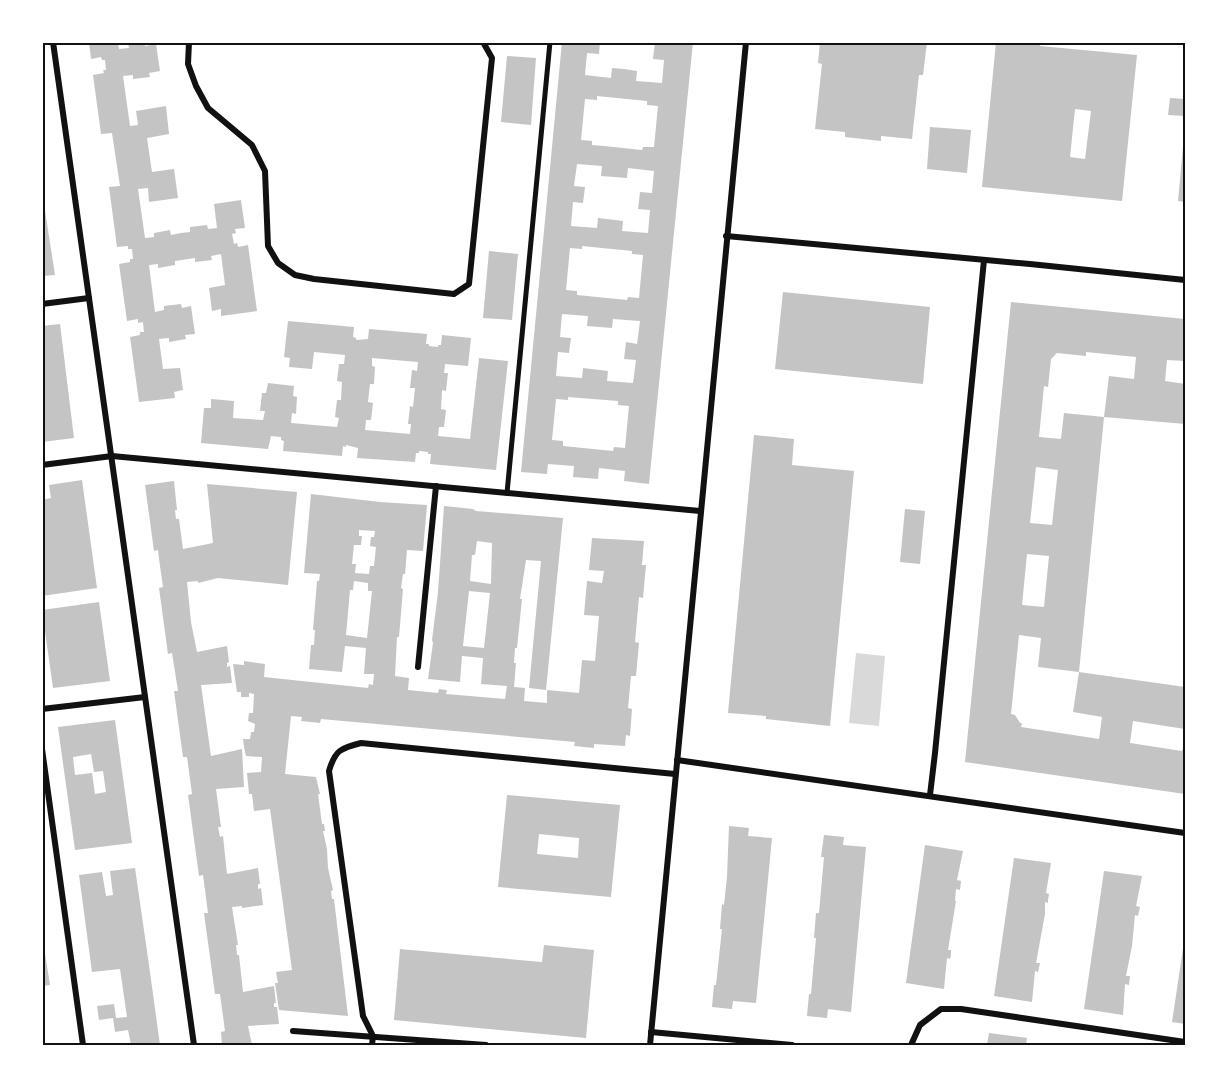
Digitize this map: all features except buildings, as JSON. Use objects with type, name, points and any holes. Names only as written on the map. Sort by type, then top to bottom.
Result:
[{"type":"street","points":[[53,42],[194,1045]]},
{"type":"street","points":[[189,42],[188,64],[196,86],[208,108],[252,145],[265,171],[268,246],[278,263],[295,275],[314,279],[454,294],[469,284],[474,252],[492,58],[483,42]]},
{"type":"street","points":[[507,493],[550,42]]},
{"type":"street","points":[[650,1045],[746,42]]},
{"type":"street","points":[[726,236],[1185,280]]},
{"type":"street","points":[[930,795],[984,260]]},
{"type":"street","points":[[42,304],[89,298]]},
{"type":"street","points":[[42,465],[112,456],[700,511]]},
{"type":"street","points":[[418,667],[436,486]]},
{"type":"street","points":[[42,709],[145,697]]},
{"type":"street","points":[[372,1045],[373,1036],[363,1016],[329,771],[333,758],[342,747],[361,743],[675,774]]},
{"type":"street","points":[[42,749],[83,1045]]},
{"type":"street","points":[[677,760],[1185,833]]},
{"type":"street","points":[[911,1045],[920,1025],[941,1009],[961,1009],[1185,1042]]},
{"type":"street","points":[[293,1031],[486,1045]]},
{"type":"street","points":[[651,1032],[792,1045]]},
{"type":"shaded area","points":[[856,653],[885,656],[879,726],[849,723]]}]
